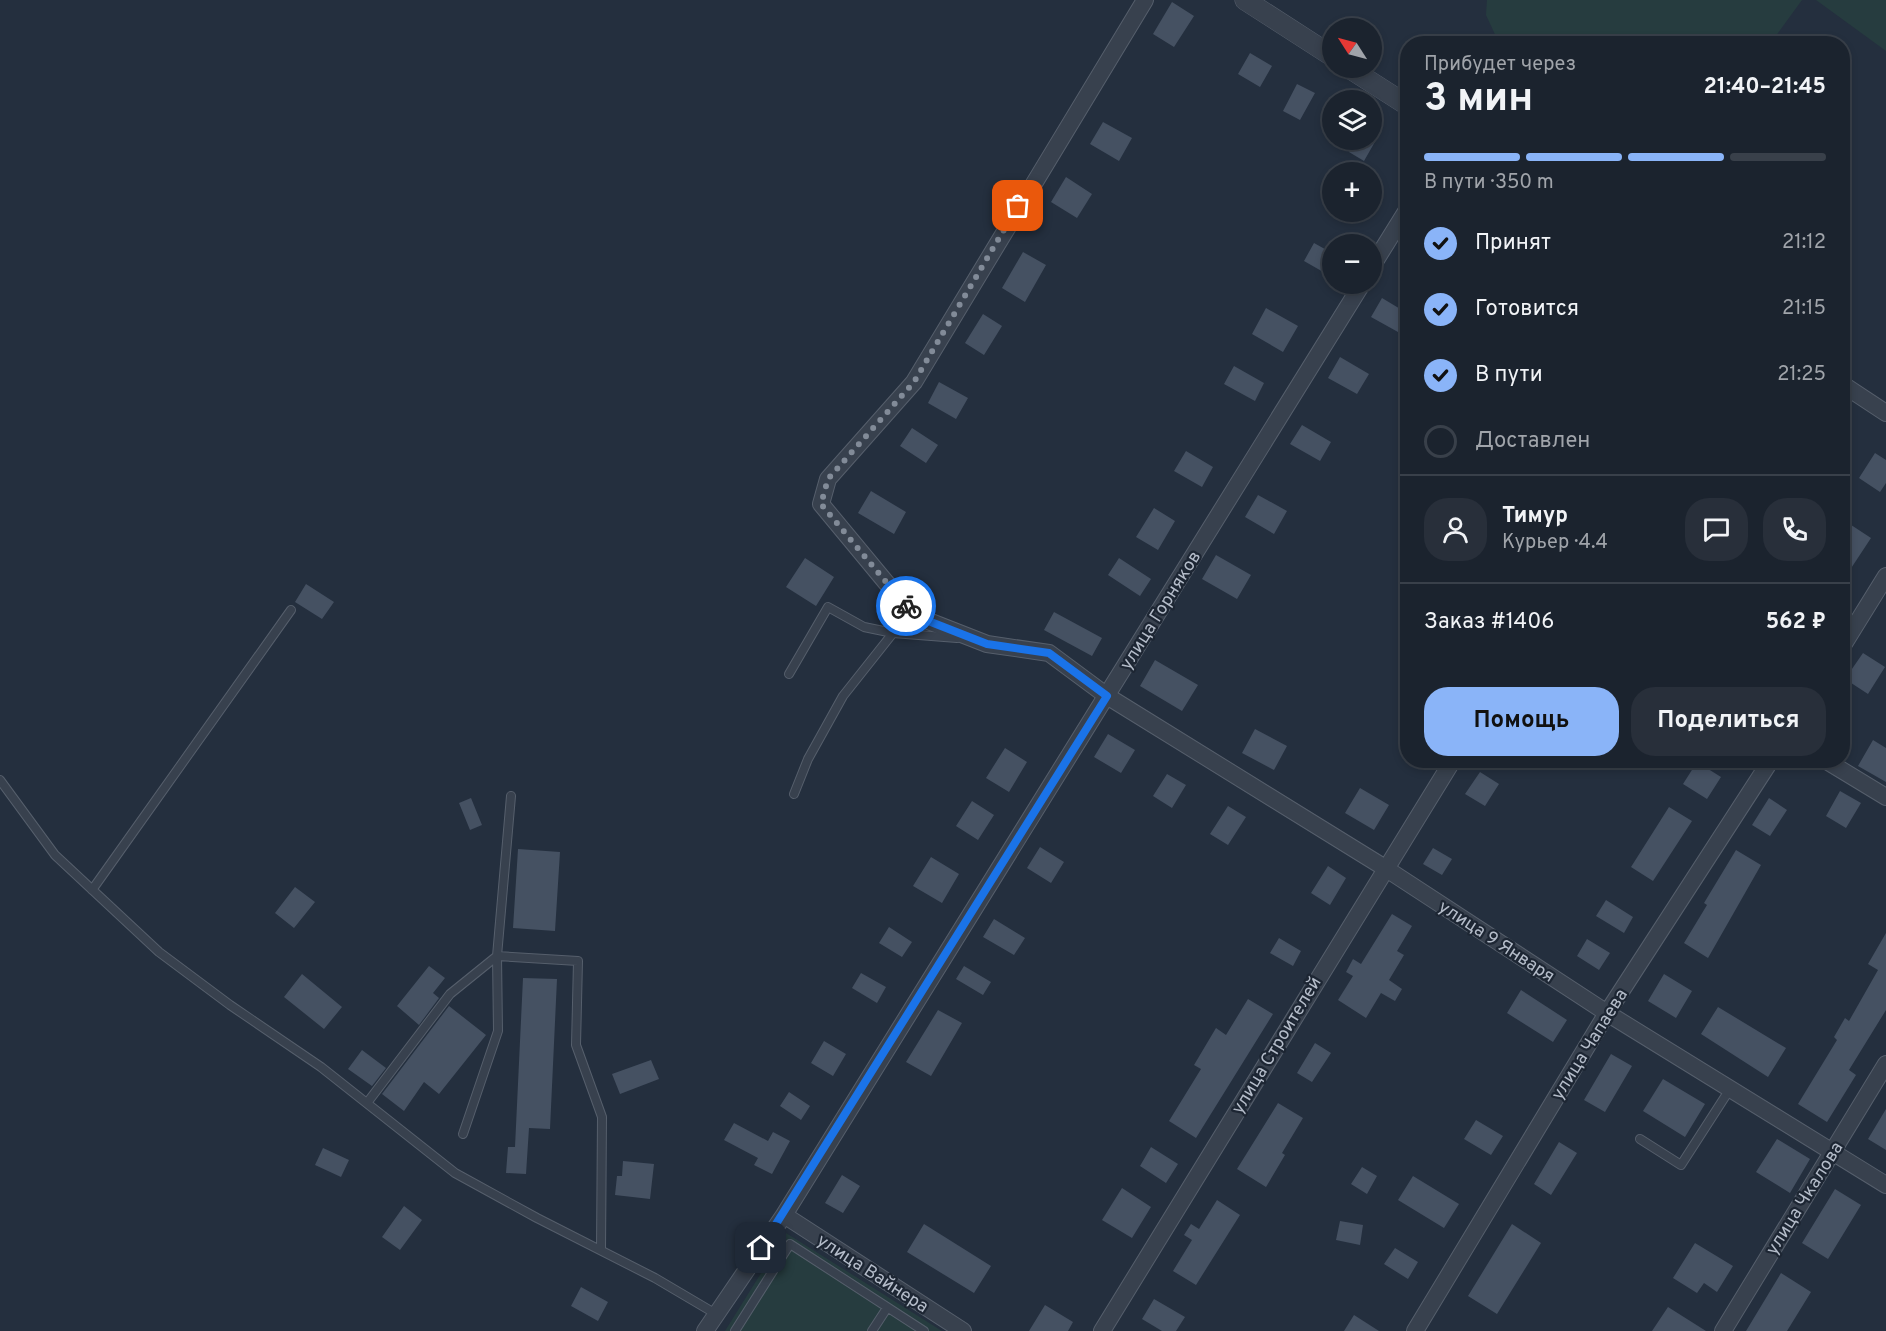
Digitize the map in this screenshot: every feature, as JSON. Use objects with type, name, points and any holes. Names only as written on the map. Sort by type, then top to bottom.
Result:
[{"type":"street","name":"улица 9 Января","points":[[1145,0],[914,382],[828,479],[821,504],[838,528],[913,615],[987,644],[1049,653],[1107,696],[1384,868],[1607,1013],[1886,1185]]},
{"type":"street","points":[[1245,0],[1322,50]]},
{"type":"street","points":[[1365,78],[1400,101]]},
{"type":"street","points":[[1382,250],[1400,221]]},
{"type":"street","name":"улица Горняков","points":[[705,1331],[784,1215],[1356,294]]},
{"type":"street","points":[[1850,389],[1886,413]]},
{"type":"street","points":[[1850,634],[1886,576]]},
{"type":"street","name":"улица Строителей","points":[[1102,1331],[1384,868],[1448,768]]},
{"type":"street","name":"улица Чапаева","points":[[1415,1331],[1607,1013],[1766,768]]},
{"type":"street","points":[[1838,768],[1886,797]]},
{"type":"street","name":"улица Чкалова","points":[[1723,1331],[1886,1064]]},
{"type":"street","name":"улица Вайнера","points":[[784,1215],[963,1331]]},
{"type":"lane","points":[[789,674],[828,607],[864,627],[893,633],[975,639]]},
{"type":"lane","points":[[92,890],[291,610]]},
{"type":"lane","points":[[794,794],[808,759],[843,696],[893,633]]},
{"type":"lane","points":[[0,780],[55,855],[159,952],[321,1067],[455,1173],[655,1278],[716,1314]]},
{"type":"lane","points":[[463,1134],[498,1031],[497,956],[511,796]]},
{"type":"lane","points":[[367,1103],[450,994],[497,956],[578,960],[576,1045],[602,1117],[601,1251]]},
{"type":"lane","points":[[1640,1139],[1681,1164],[1730,1089]]},
{"type":"lane","points":[[735,1331],[790,1244],[924,1331]]},
{"type":"lane","points":[[872,1331],[886,1308]]},
{"type":"green space","points":[[1487,0],[1802,0],[1776,36],[1496,36],[1486,15]]},
{"type":"green space","points":[[1816,0],[1886,0],[1886,51]]},
{"type":"green space","points":[[786,1233],[942,1331],[725,1331]]},
{"type":"building","points":[[1172,2],[1194,16],[1174,47],[1153,34]]},
{"type":"building","points":[[1250,53],[1272,66],[1260,87],[1238,74]]},
{"type":"building","points":[[1297,84],[1315,93],[1300,120],[1283,111]]},
{"type":"building","points":[[1103,122],[1132,138],[1119,161],[1090,144]]},
{"type":"building","points":[[1350,150],[1370,150],[1364,161],[1349,152]]},
{"type":"building","points":[[1066,177],[1092,194],[1077,218],[1051,202]]},
{"type":"building","points":[[1314,243],[1322,247],[1322,271],[1304,261]]},
{"type":"building","points":[[1023,252],[1046,265],[1025,302],[1002,288]]},
{"type":"building","points":[[1382,298],[1400,309],[1400,328],[1398,332],[1371,317]]},
{"type":"building","points":[[1266,308],[1298,326],[1283,352],[1252,334]]},
{"type":"building","points":[[983,314],[1002,326],[984,355],[965,343]]},
{"type":"building","points":[[1340,357],[1369,374],[1357,394],[1328,378]]},
{"type":"building","points":[[1234,366],[1264,383],[1255,401],[1224,384]]},
{"type":"building","points":[[939,382],[968,398],[956,419],[928,403]]},
{"type":"building","points":[[1302,425],[1331,442],[1320,461],[1290,444]]},
{"type":"building","points":[[912,428],[938,445],[926,463],[900,446]]},
{"type":"building","points":[[1186,451],[1213,467],[1202,487],[1174,471]]},
{"type":"building","points":[[1875,453],[1886,460],[1886,483],[1880,492],[1859,478]]},
{"type":"building","points":[[871,491],[906,512],[894,534],[858,513]]},
{"type":"building","points":[[1258,495],[1287,511],[1274,534],[1245,517]]},
{"type":"building","points":[[1154,508],[1175,521],[1158,550],[1136,537]]},
{"type":"building","points":[[1850,524],[1871,538],[1850,570]]},
{"type":"building","points":[[1216,555],[1251,575],[1237,599],[1202,579]]},
{"type":"building","points":[[805,558],[834,577],[816,606],[786,587]]},
{"type":"building","points":[[1119,558],[1151,579],[1140,596],[1108,575]]},
{"type":"building","points":[[306,584],[334,602],[322,619],[295,602]]},
{"type":"building","points":[[1054,612],[1102,638],[1092,656],[1044,630]]},
{"type":"building","points":[[1863,653],[1885,667],[1868,694],[1850,682],[1850,672]]},
{"type":"building","points":[[1155,660],[1198,685],[1182,711],[1140,686]]},
{"type":"building","points":[[1255,729],[1287,746],[1274,770],[1242,753]]},
{"type":"building","points":[[1108,734],[1135,750],[1121,773],[1094,757]]},
{"type":"building","points":[[1873,740],[1886,748],[1886,782],[1858,766]]},
{"type":"building","points":[[1005,748],[1027,762],[1009,792],[986,778]]},
{"type":"building","points":[[1693,768],[1707,768],[1721,777],[1707,799],[1683,784]]},
{"type":"building","points":[[1480,772],[1499,784],[1485,806],[1465,794]]},
{"type":"building","points":[[1167,774],[1186,785],[1172,808],[1153,796]]},
{"type":"building","points":[[1360,788],[1389,805],[1374,830],[1345,813]]},
{"type":"building","points":[[1840,791],[1861,803],[1846,828],[1826,816]]},
{"type":"building","points":[[471,798],[482,825],[470,830],[459,803]]},
{"type":"building","points":[[1769,798],[1787,810],[1770,836],[1752,825]]},
{"type":"building","points":[[972,801],[994,815],[978,840],[956,826]]},
{"type":"building","points":[[1228,806],[1246,817],[1228,845],[1210,834]]},
{"type":"building","points":[[1669,807],[1692,821],[1653,881],[1631,867]]},
{"type":"building","points":[[1040,847],[1064,862],[1051,883],[1027,868]]},
{"type":"building","points":[[1433,848],[1452,859],[1442,875],[1423,864]]},
{"type":"building","points":[[518,849],[560,852],[555,931],[513,928]]},
{"type":"building","points":[[1736,850],[1761,865],[1708,958],[1684,943],[1707,905],[1704,903]]},
{"type":"building","points":[[931,857],[959,874],[942,903],[913,886]]},
{"type":"building","points":[[1328,866],[1346,878],[1330,905],[1311,893]]},
{"type":"building","points":[[295,887],[315,902],[294,928],[275,913]]},
{"type":"building","points":[[1606,900],[1633,917],[1624,933],[1596,916]]},
{"type":"building","points":[[1392,914],[1412,926],[1397,951],[1404,955],[1389,980],[1402,989],[1395,1001],[1381,993],[1366,1018],[1338,1000],[1353,976],[1346,972],[1353,959],[1361,964]]},
{"type":"building","points":[[994,919],[1025,938],[1014,955],[983,937]]},
{"type":"building","points":[[889,927],[912,942],[902,957],[879,943]]},
{"type":"building","points":[[1886,933],[1886,1010],[1849,1070],[1856,1075],[1827,1122],[1798,1104],[1837,1040],[1834,1037],[1845,1018],[1849,1021],[1878,970],[1868,964]]},
{"type":"building","points":[[1279,938],[1301,951],[1293,966],[1270,953]]},
{"type":"building","points":[[1587,939],[1610,953],[1599,970],[1577,956]]},
{"type":"building","points":[[429,966],[445,978],[433,993],[439,998],[419,1025],[397,1006]]},
{"type":"building","points":[[964,966],[991,982],[983,995],[956,979]]},
{"type":"building","points":[[861,973],[886,987],[877,1003],[852,988]]},
{"type":"building","points":[[302,974],[342,1007],[324,1029],[284,997]]},
{"type":"building","points":[[1664,974],[1692,991],[1676,1018],[1648,1001]]},
{"type":"building","points":[[523,978],[557,979],[550,1129],[529,1128],[526,1174],[506,1173],[508,1147],[515,1147]]},
{"type":"building","points":[[1521,990],[1567,1020],[1553,1042],[1507,1013]]},
{"type":"building","points":[[1248,999],[1273,1014],[1196,1138],[1169,1121],[1201,1069],[1194,1065],[1216,1028],[1226,1035]]},
{"type":"building","points":[[449,1006],[486,1035],[439,1094],[424,1082],[404,1111],[382,1094]]},
{"type":"building","points":[[1718,1007],[1786,1048],[1768,1077],[1701,1034]]},
{"type":"building","points":[[938,1010],[962,1023],[931,1076],[906,1062]]},
{"type":"building","points":[[824,1041],[846,1054],[833,1076],[811,1063]]},
{"type":"building","points":[[1315,1043],[1331,1053],[1312,1082],[1297,1073]]},
{"type":"building","points":[[362,1050],[386,1068],[372,1086],[348,1069]]},
{"type":"building","points":[[1611,1054],[1632,1066],[1605,1112],[1584,1100]]},
{"type":"building","points":[[651,1060],[659,1079],[620,1094],[612,1074]]},
{"type":"building","points":[[1663,1079],[1705,1104],[1685,1137],[1643,1111]]},
{"type":"building","points":[[789,1092],[810,1106],[801,1120],[780,1106]]},
{"type":"building","points":[[1278,1103],[1303,1118],[1282,1153],[1285,1155],[1266,1187],[1237,1169]]},
{"type":"building","points":[[1886,1109],[1886,1150],[1868,1139]]},
{"type":"building","points":[[1476,1120],[1503,1136],[1491,1155],[1464,1139]]},
{"type":"building","points":[[734,1123],[768,1141],[773,1132],[790,1141],[772,1174],[754,1165],[758,1158],[724,1140]]},
{"type":"building","points":[[1777,1139],[1810,1159],[1790,1193],[1756,1172]]},
{"type":"building","points":[[1559,1142],[1577,1153],[1551,1195],[1534,1184]]},
{"type":"building","points":[[1151,1147],[1178,1164],[1166,1183],[1140,1166]]},
{"type":"building","points":[[323,1148],[349,1160],[341,1177],[315,1165]]},
{"type":"building","points":[[623,1161],[654,1164],[650,1199],[615,1195],[617,1176],[622,1176]]},
{"type":"building","points":[[1362,1167],[1377,1176],[1367,1194],[1351,1184]]},
{"type":"building","points":[[842,1175],[860,1186],[843,1213],[825,1203]]},
{"type":"building","points":[[1413,1176],[1459,1204],[1444,1228],[1398,1200]]},
{"type":"building","points":[[1122,1188],[1151,1207],[1132,1238],[1102,1220]]},
{"type":"building","points":[[1835,1189],[1861,1205],[1828,1259],[1802,1243]]},
{"type":"building","points":[[1217,1200],[1240,1215],[1196,1285],[1173,1271],[1192,1240],[1184,1235],[1191,1224],[1199,1229]]},
{"type":"building","points":[[404,1206],[422,1220],[400,1250],[382,1237]]},
{"type":"building","points":[[1340,1221],[1363,1225],[1360,1245],[1336,1240]]},
{"type":"building","points":[[924,1224],[991,1266],[974,1293],[907,1252]]},
{"type":"building","points":[[1512,1224],[1541,1243],[1497,1314],[1468,1296]]},
{"type":"building","points":[[1695,1243],[1733,1266],[1717,1292],[1704,1283],[1697,1293],[1673,1278]]},
{"type":"building","points":[[1395,1248],[1418,1262],[1408,1279],[1384,1264]]},
{"type":"building","points":[[1781,1273],[1811,1292],[1787,1331],[1746,1331]]},
{"type":"building","points":[[581,1287],[608,1302],[598,1321],[571,1306]]},
{"type":"building","points":[[1154,1299],[1185,1317],[1176,1331],[1162,1331],[1142,1319]]},
{"type":"building","points":[[1045,1305],[1073,1322],[1068,1331],[1029,1331]]},
{"type":"building","points":[[1668,1307],[1706,1331],[1652,1331]]},
{"type":"building","points":[[1354,1315],[1379,1331],[1344,1331]]},
{"type":"way so far","points":[[906,606],[838,528],[821,504],[828,479],[914,382],[1018,206]]},
{"type":"route","points":[[761,1248],[784,1215],[1107,696],[1049,653],[987,644],[913,615],[906,606]]}]
